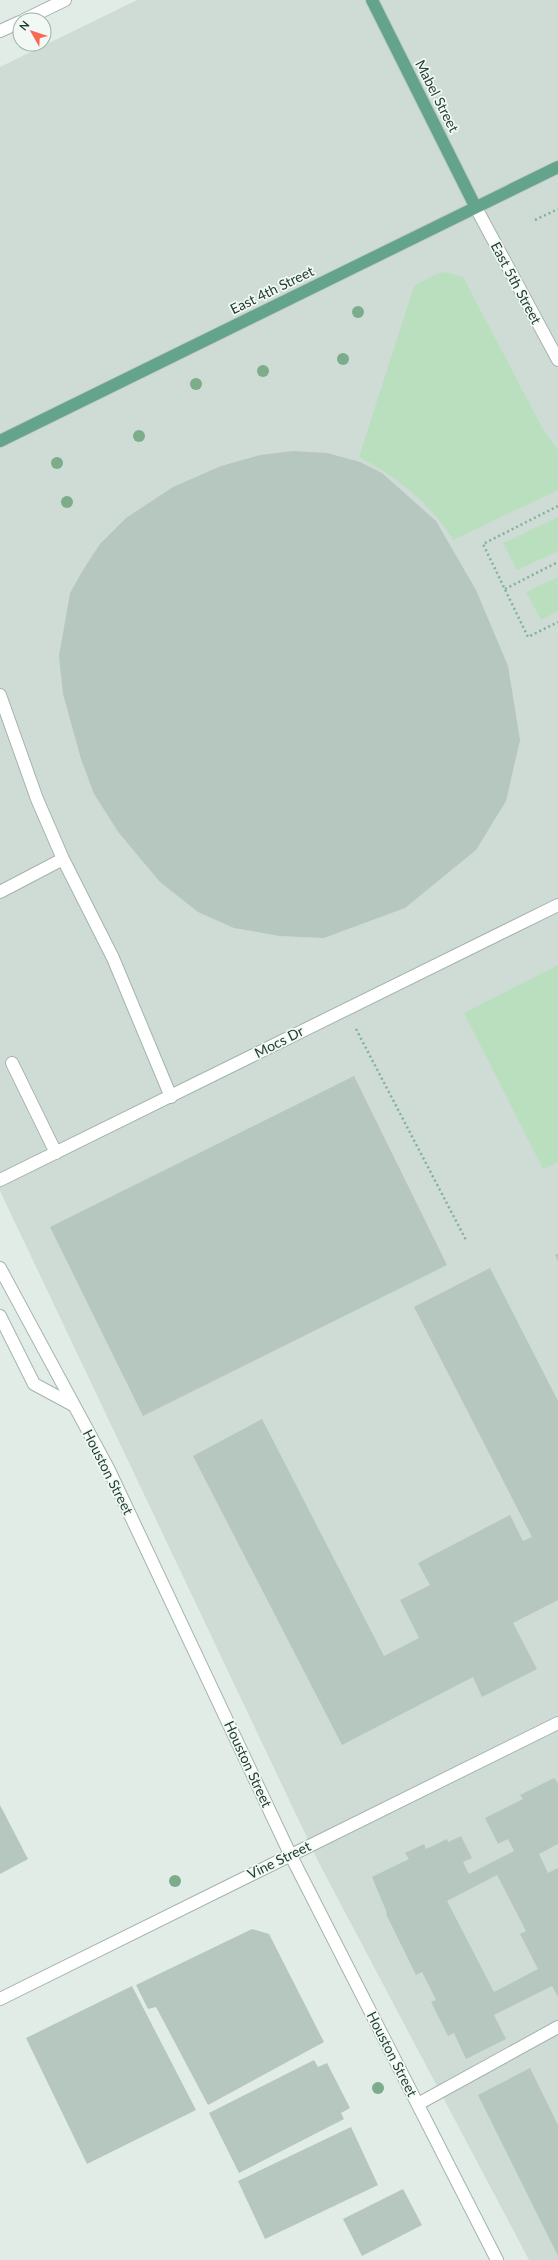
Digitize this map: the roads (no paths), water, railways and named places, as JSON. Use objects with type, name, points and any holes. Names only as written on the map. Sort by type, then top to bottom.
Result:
[{"type":"main road","name":"Mabel Street","points":[[372,0],[475,206]]},
{"type":"main road","name":"East 4th Street","points":[[0,441],[558,166]]},
{"type":"street","points":[[40,12],[65,0]]},
{"type":"street","points":[[0,32],[12,26]]},
{"type":"street","name":"East 5th Street","points":[[475,206],[558,360]]},
{"type":"street","points":[[0,695],[37,799],[63,859],[113,958],[171,1096]]},
{"type":"street","points":[[0,892],[63,859]]},
{"type":"street","name":"Mocs Dr","points":[[0,1180],[558,905]]},
{"type":"street","points":[[12,1063],[56,1153]]},
{"type":"street","name":"Houston Street","points":[[0,1268],[72,1405],[108,1468],[290,1854],[497,2260]]},
{"type":"street","points":[[0,1316],[34,1384],[72,1405]]},
{"type":"street","name":"Vine Street","points":[[0,1999],[290,1854],[558,1723]]},
{"type":"street","points":[[418,2104],[558,2027]]}]
